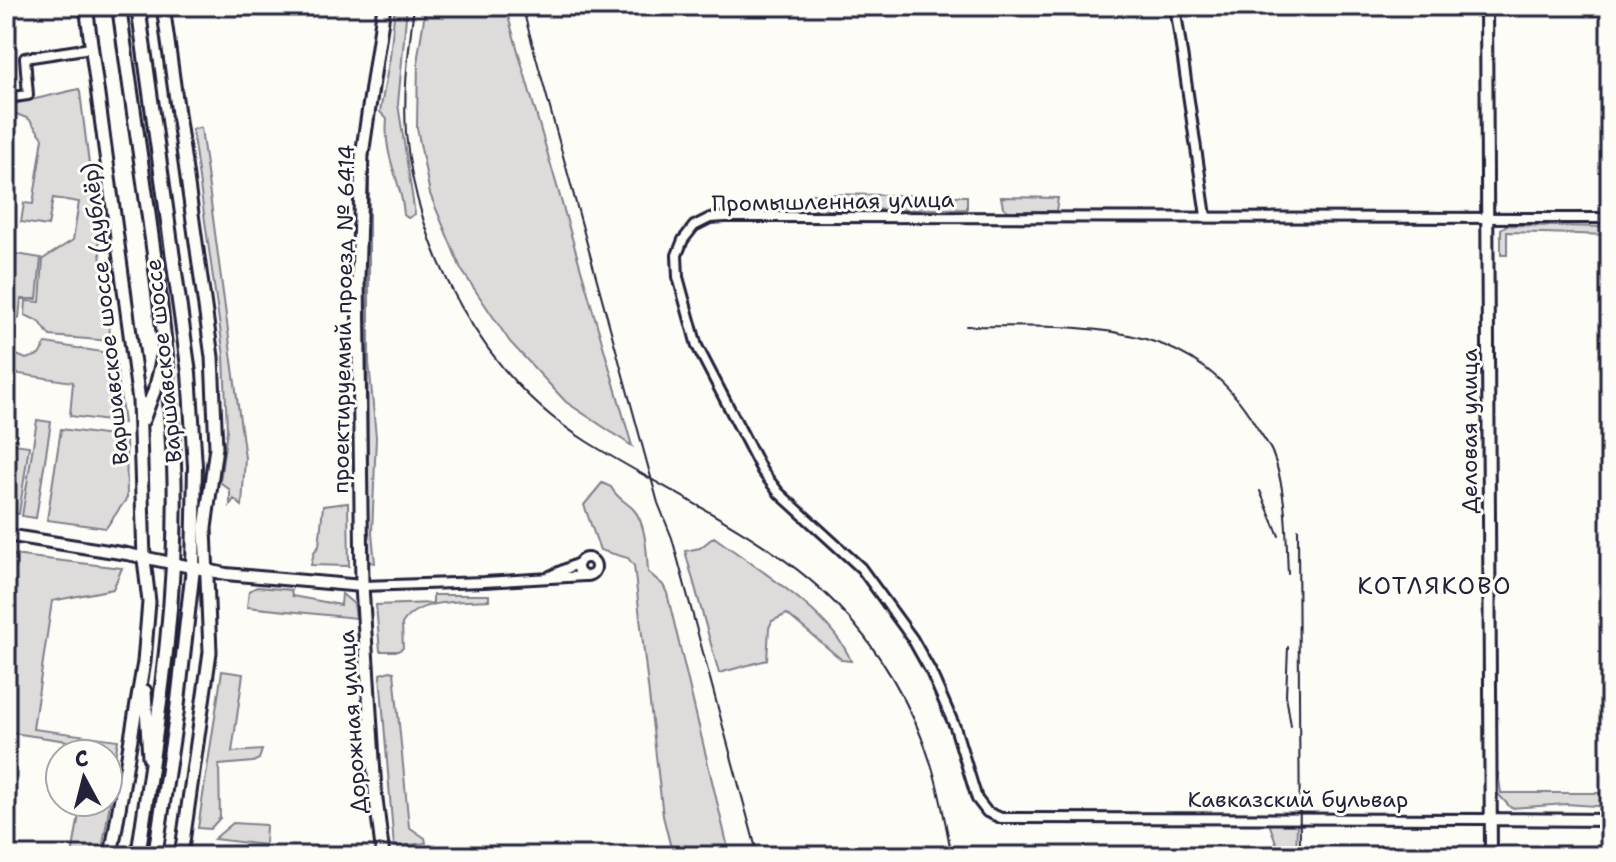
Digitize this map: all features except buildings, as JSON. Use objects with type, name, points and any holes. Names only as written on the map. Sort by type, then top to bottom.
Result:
[{"type":"main road","name":"Варшавское шоссе (дублёр)","points":[[86,6],[105,131],[141,427],[144,559],[149,602],[144,662],[111,856]]},
{"type":"main road","name":"Варшавское шоссе","points":[[117,6],[165,348],[174,465],[170,622],[138,856]]},
{"type":"main road","name":"Варшавское шоссе","points":[[138,6],[189,373],[200,569],[155,856]]},
{"type":"main road","points":[[163,6],[212,357],[216,447],[200,569],[210,630],[208,679],[181,856]]},
{"type":"main road","name":"проектируемый проезд № 6414","points":[[362,586],[359,199],[384,6]]},
{"type":"main road","points":[[141,427],[156,386],[165,348]]},
{"type":"main road","name":"Дорожная улица","points":[[362,586],[383,856]]},
{"type":"main road","points":[[144,662],[150,772]]},
{"type":"street","points":[[1175,6],[1206,216]]},
{"type":"street","name":"Деловая улица","points":[[1486,6],[1491,856]]},
{"type":"street","points":[[6,98],[28,95],[25,58],[91,48]]},
{"type":"street","name":"Промышленная улица","points":[[987,812],[977,799],[955,727],[912,638],[861,568],[779,493],[762,471],[697,346],[676,264],[680,247],[694,226],[710,218],[725,217],[1610,218]]},
{"type":"street","points":[[6,535],[200,569],[362,586],[542,579],[585,576],[595,571],[595,563],[585,558],[542,579]]},
{"type":"street","points":[[579,563],[580,572],[585,576]]},
{"type":"street","name":"Кавказский бульвар","points":[[987,812],[1001,818],[1610,820]]},
{"type":"shaded area","points":[[395,6],[407,6],[398,104],[415,214],[408,218],[404,215],[390,158],[387,119],[380,112]]},
{"type":"shaded area","points":[[426,6],[505,6],[632,446],[566,402],[510,342],[461,269],[430,194],[417,128],[418,56]]},
{"type":"shaded area","points":[[79,89],[111,341],[50,336],[40,322],[25,315],[26,301],[40,302],[43,259],[73,240],[79,202],[53,198],[48,226],[21,222],[24,203],[33,204],[43,138],[29,119],[9,111],[9,105]]},
{"type":"shaded area","points":[[201,128],[245,458],[242,506],[234,499],[230,505],[230,490],[220,482],[227,430],[224,356],[192,129]]},
{"type":"shaded area","points":[[367,177],[369,362],[376,437],[372,533],[375,563],[369,562],[368,524]]},
{"type":"shaded area","points":[[811,194],[967,196],[967,209],[815,210],[812,208]]},
{"type":"shaded area","points":[[1001,197],[1058,198],[1056,211],[1008,211],[1003,207]]},
{"type":"shaded area","points":[[1507,225],[1610,227],[1610,235],[1507,232],[1507,255],[1501,255],[1501,229]]},
{"type":"shaded area","points":[[16,254],[41,258],[37,299],[21,299],[19,318],[6,325]]},
{"type":"shaded area","points":[[6,343],[12,353],[26,359],[39,355],[46,343],[115,354],[124,423],[70,416],[73,382],[6,372]]},
{"type":"shaded area","points":[[37,420],[51,422],[36,518],[22,516]]},
{"type":"shaded area","points":[[61,429],[126,438],[127,498],[106,528],[47,520]]},
{"type":"shaded area","points":[[6,443],[29,446],[19,514],[6,513]]},
{"type":"shaded area","points":[[602,483],[611,487],[638,516],[645,540],[648,572],[663,585],[667,593],[730,856],[673,856],[663,816],[634,566],[628,558],[600,550],[584,505]]},
{"type":"shaded area","points":[[348,503],[349,566],[311,565],[319,546],[323,506]]},
{"type":"shaded area","points":[[714,537],[810,609],[841,643],[851,661],[842,660],[787,614],[772,621],[767,660],[719,673],[685,551],[700,548]]},
{"type":"shaded area","points":[[13,555],[122,568],[113,589],[52,601],[33,729],[103,738],[6,735],[6,598]]},
{"type":"shaded area","points":[[257,587],[291,590],[292,596],[341,605],[342,594],[354,604],[356,618],[247,607],[249,591]]},
{"type":"shaded area","points":[[433,595],[489,595],[489,600],[441,603],[418,610],[402,624],[403,648],[380,651],[376,605],[433,603]]},
{"type":"shaded area","points":[[222,671],[243,674],[232,752],[262,750],[259,759],[253,762],[219,765],[220,818],[210,829],[198,828]]},
{"type":"shaded area","points":[[394,672],[409,827],[425,838],[426,843],[394,847],[380,674]]},
{"type":"shaded area","points":[[1498,772],[1501,793],[1610,793],[1610,807],[1566,804],[1511,808],[1498,794]]},
{"type":"shaded area","points":[[78,818],[107,818],[101,856],[72,856]]},
{"type":"shaded area","points":[[233,823],[266,825],[265,845],[214,839]]},
{"type":"shaded area","points":[[1269,823],[1297,824],[1296,856],[1281,856]]},
{"type":"railway","points":[[414,6],[405,101],[412,177],[440,265],[487,347],[516,383],[549,414],[586,441],[779,556],[808,578],[850,619],[880,658],[915,723],[935,778],[952,856]]},
{"type":"railway","points":[[522,6],[758,856]]},
{"type":"railway","points":[[966,326],[1090,329],[1129,335],[1165,346],[1199,363],[1229,390],[1272,452],[1283,497],[1288,574]]},
{"type":"railway","points":[[1260,491],[1279,536]]},
{"type":"railway","points":[[1298,529],[1300,856]]},
{"type":"railway","points":[[1288,647],[1286,695],[1291,726]]},
{"type":"district","name":"КОТЛЯКОВО","points":[[1435,586]]}]
